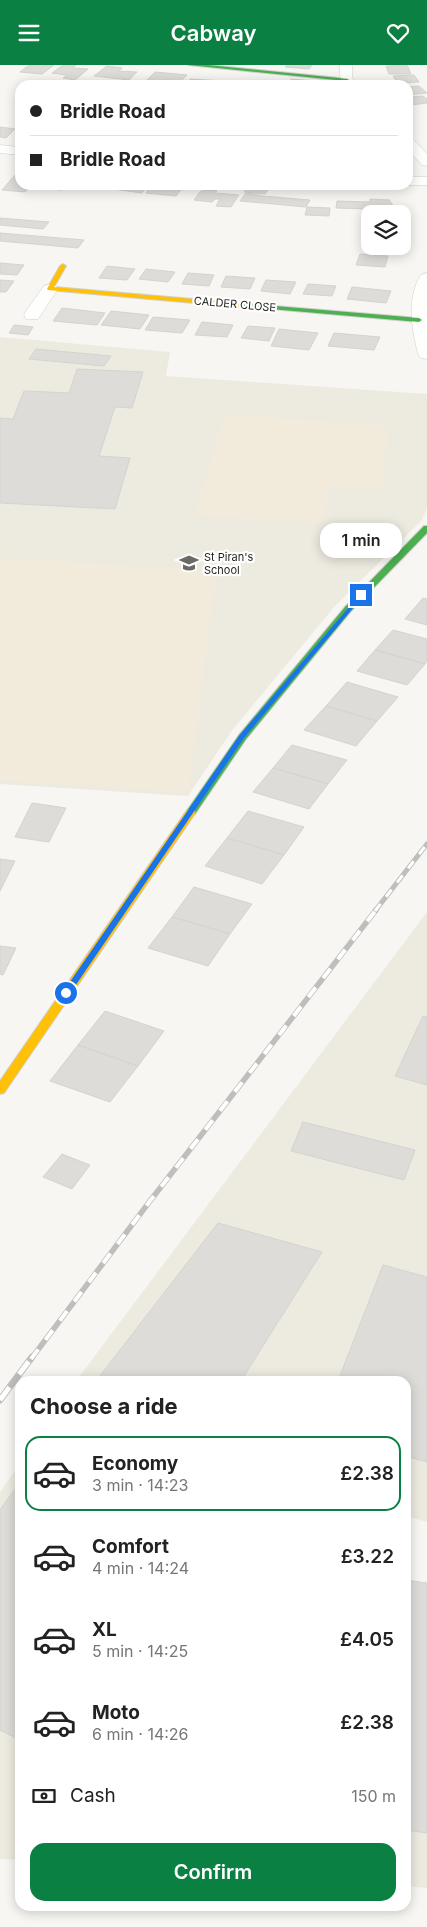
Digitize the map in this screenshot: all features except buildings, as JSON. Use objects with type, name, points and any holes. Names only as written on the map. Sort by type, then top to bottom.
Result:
[{"type":"street","points":[[191,65],[330,80]]},
{"type":"street","points":[[346,65],[349,80]]},
{"type":"street","points":[[413,148],[427,163]]},
{"type":"street","points":[[0,149],[15,150]]},
{"type":"street","points":[[413,181],[427,181]]},
{"type":"street","points":[[32,315],[50,289],[62,266]]},
{"type":"street","points":[[427,278],[422,294],[422,327],[427,353]]},
{"type":"street","name":"CALDER CLOSE","points":[[50,289],[422,327]]},
{"type":"street","points":[[0,1090],[242,737],[348,609],[427,528]]},
{"type":"shaded area","name":"St Piran's School","points":[[0,337],[170,352],[166,376],[427,394],[427,508],[422,520],[335,606],[233,729],[188,796],[0,784]]},
{"type":"shaded area","points":[[224,414],[389,426],[381,491],[329,487],[322,523],[195,515]]},
{"type":"shaded area","points":[[0,558],[216,571],[188,792],[0,780]]},
{"type":"shaded area","points":[[427,912],[427,1522],[411,1517],[411,1376],[80,1376]]},
{"type":"shaded area","points":[[15,1471],[15,1860],[0,1859],[0,1492]]},
{"type":"shaded area","points":[[411,1591],[427,1596],[427,1888],[411,1886]]},
{"type":"railway","points":[[375,911],[427,844]]},
{"type":"railway","points":[[31,1359],[150,1201],[376,910]]},
{"type":"railway","points":[[18,1376],[32,1357]]},
{"type":"railway","points":[[0,1400],[15,1380]]},
{"type":"traffic: fast","points":[[191,65],[346,79]]},
{"type":"traffic: fast","points":[[239,305],[419,320]]},
{"type":"traffic: fast","points":[[191,812],[242,737],[348,609],[427,528]]},
{"type":"traffic: slow","points":[[63,266],[50,289],[239,305]]},
{"type":"traffic: slow","points":[[0,1090],[191,812]]},
{"type":"place","name":"St Piran's School","points":[[189,563]]},
{"type":"route","points":[[66,993],[242,737],[361,595]]}]
